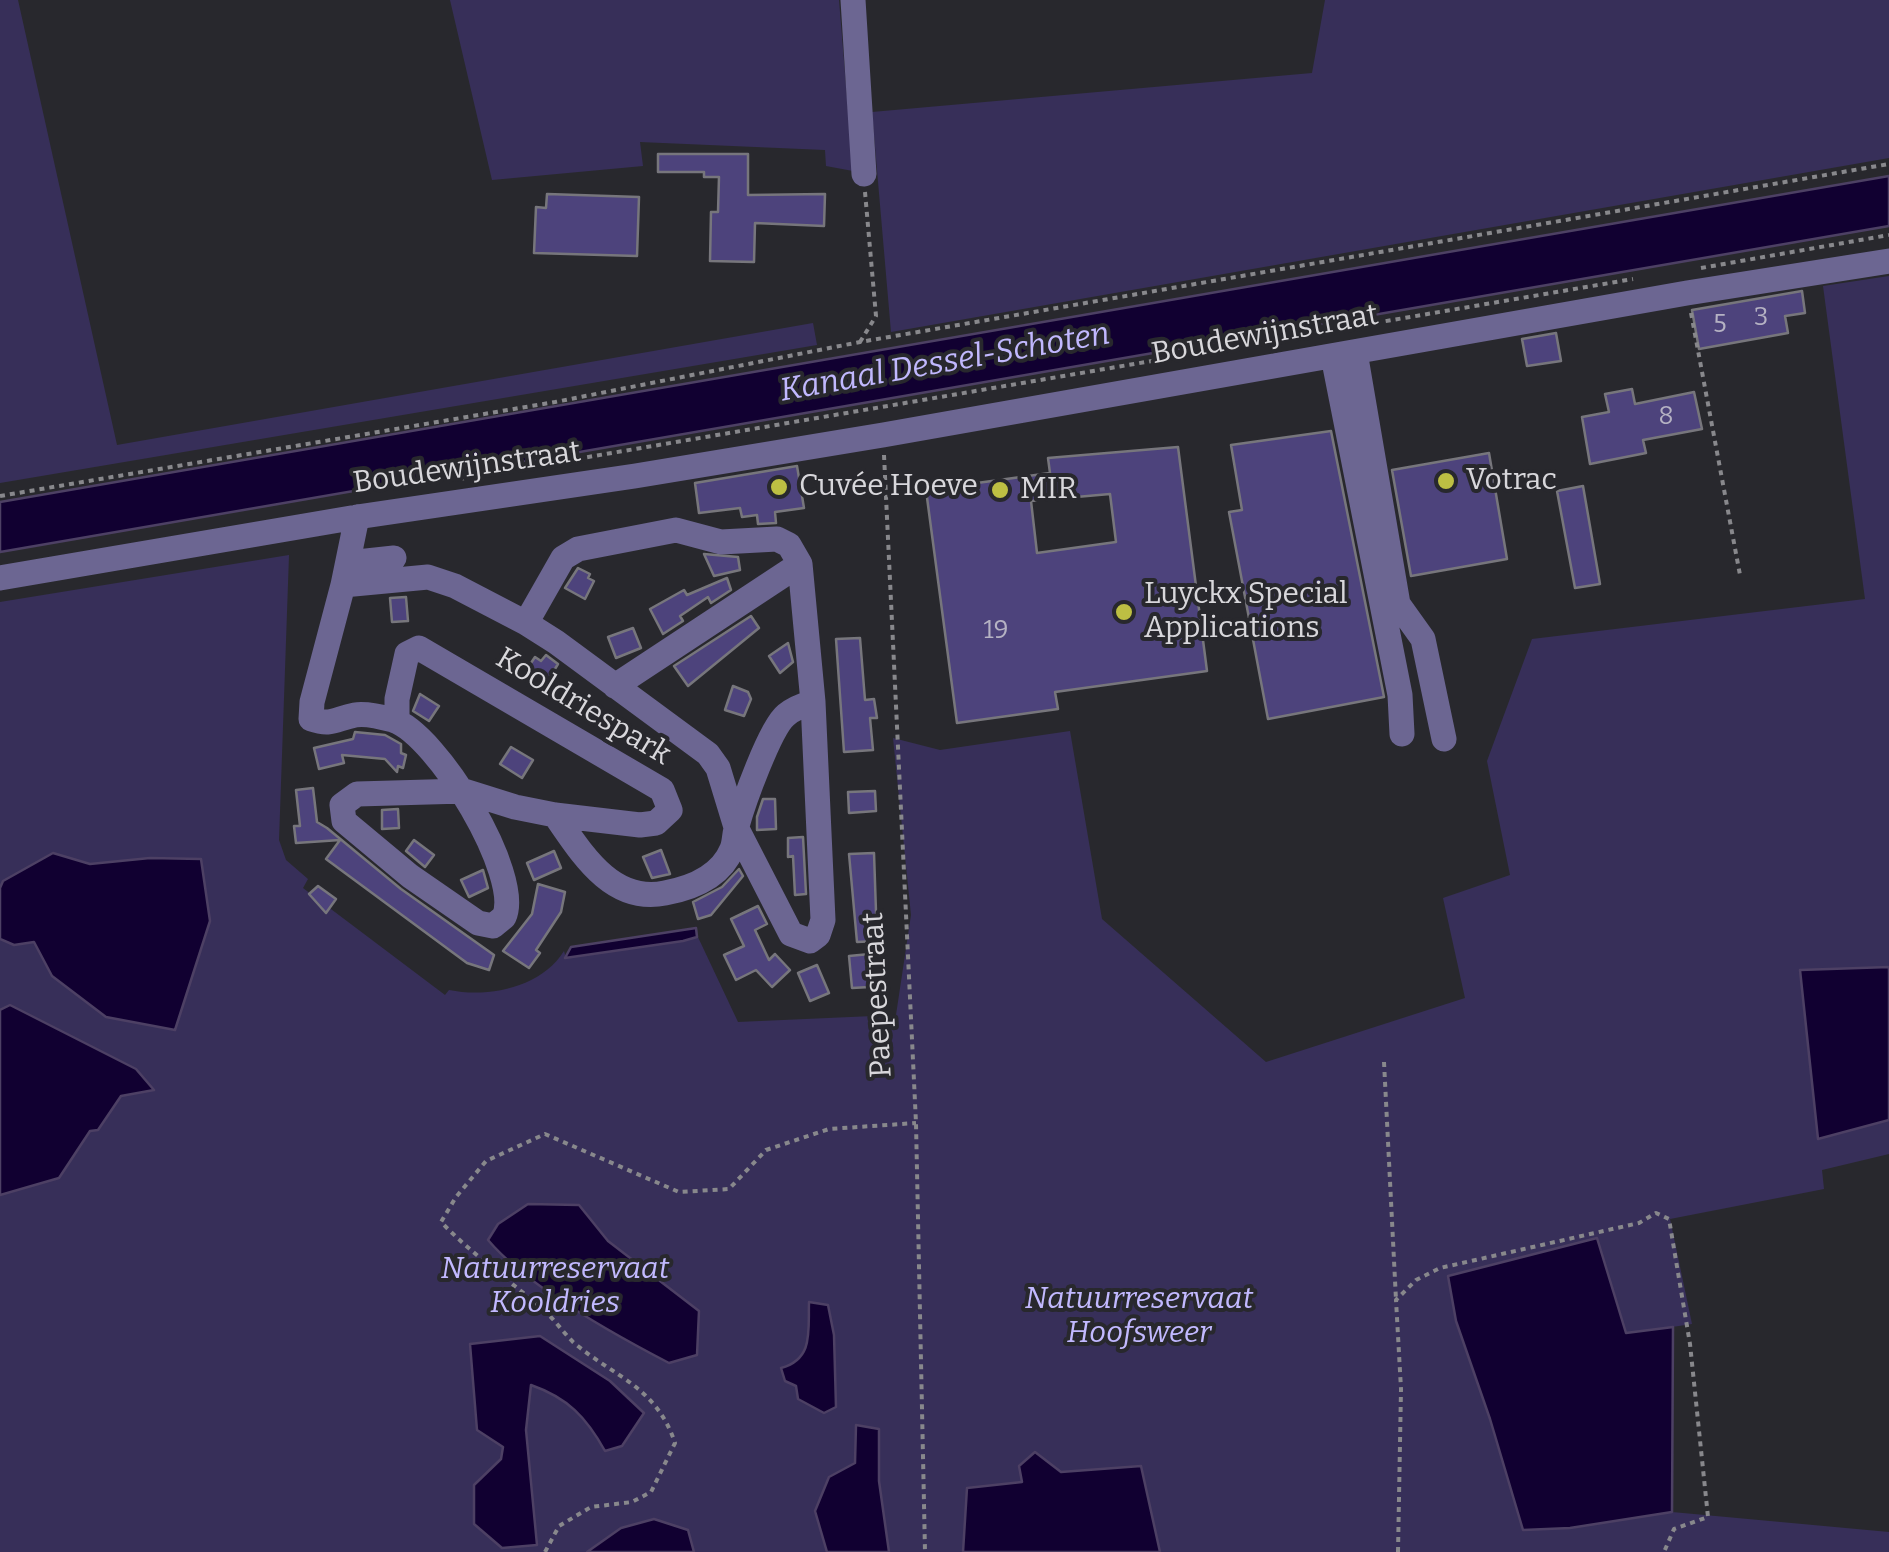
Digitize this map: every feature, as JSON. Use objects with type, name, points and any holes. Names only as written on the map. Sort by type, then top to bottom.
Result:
[{"type":"street","points":[[853,0],[864,174]]},
{"type":"street","name":"Boudewijnstraat","points":[[0,578],[357,517],[883,435],[1344,354],[1690,281],[1889,261]]},
{"type":"street","points":[[1344,354],[1400,695],[1402,734]]},
{"type":"street","points":[[1344,354],[1398,604],[1424,639],[1444,739]]},
{"type":"street","points":[[357,517],[311,719],[326,724],[359,714],[396,721]]},
{"type":"street","name":"Kooldriespark","points":[[346,574],[428,577],[455,586],[526,623],[708,754],[718,768],[736,827],[791,934],[810,941],[818,935],[823,920],[813,702],[800,564],[789,545],[777,538],[720,542],[676,530],[578,549],[563,558],[526,623]]},
{"type":"street","points":[[346,574],[394,558]]},
{"type":"street","name":"Kooldriespark","points":[[616,686],[800,564]]},
{"type":"street","name":"Kooldriespark","points":[[396,721],[402,669],[407,654],[420,648],[662,790],[670,810],[656,824],[640,824],[554,815],[464,791],[357,794],[342,805],[344,821],[410,876],[478,924],[493,926],[504,918],[509,895],[464,791],[430,746],[396,721]]},
{"type":"street","points":[[554,815],[600,876],[631,890],[656,895],[686,890],[712,876],[732,850],[736,827],[772,734],[783,717],[813,702]]},
{"type":"path","points":[[0,496],[555,402],[860,342],[1889,164]]},
{"type":"path","points":[[860,342],[876,316],[864,174]]},
{"type":"path","points":[[1740,575],[1690,281],[1889,236]]},
{"type":"path","points":[[629,451],[1633,279]]},
{"type":"path","name":"Paepestraat","points":[[883,435],[916,1123],[926,1552]]},
{"type":"path","points":[[1384,1062],[1401,1436],[1398,1552]]},
{"type":"path","points":[[544,1552],[558,1526],[591,1507],[632,1502],[651,1492],[675,1443],[667,1417],[641,1388],[575,1343],[441,1222],[456,1196],[486,1162],[545,1134],[679,1192],[729,1189],[766,1150],[829,1129],[916,1123]]},
{"type":"path","points":[[1396,1300],[1416,1280],[1440,1268],[1639,1223],[1656,1213],[1669,1218],[1690,1344],[1708,1517],[1674,1529],[1664,1552]]},
{"type":"green space","points":[[0,0],[18,0],[117,445],[813,323],[817,345],[0,483]]},
{"type":"green space","points":[[450,0],[839,0],[853,171],[826,166],[825,150],[640,142],[643,166],[492,180]]},
{"type":"green space","points":[[1325,0],[1889,0],[1889,158],[891,332],[872,112],[1312,73]]},
{"type":"green space","points":[[1889,276],[1889,967],[1801,970],[1818,1139],[1889,1120],[1889,1154],[1822,1170],[1824,1189],[1670,1219],[1692,1324],[1626,1334],[1597,1238],[1448,1276],[1456,1321],[1490,1419],[1570,1528],[1672,1512],[1889,1532],[1889,1552],[0,1552],[0,602],[289,555],[279,840],[286,860],[308,879],[303,888],[445,995],[449,990],[496,991],[528,982],[554,964],[564,951],[566,958],[683,941],[696,933],[738,1022],[896,1015],[911,915],[893,738],[940,750],[1070,731],[1102,919],[1266,1062],[1465,998],[1443,898],[1510,875],[1487,761],[1532,639],[1865,599],[1823,286]]},
{"type":"water","name":"Kanaal Dessel-Schoten","points":[[1889,176],[1889,226],[0,552],[0,502]]},
{"type":"water","points":[[53,853],[90,864],[150,858],[201,859],[210,921],[175,1030],[106,1017],[52,976],[34,942],[14,945],[0,939],[3,881]]},
{"type":"water","points":[[696,928],[697,937],[683,941],[565,958],[571,947]]},
{"type":"water","points":[[1889,967],[1889,1120],[1818,1139],[1800,970]]},
{"type":"water","points":[[10,1005],[136,1069],[154,1090],[121,1096],[98,1130],[90,1131],[59,1178],[0,1195],[0,1010]]},
{"type":"water","points":[[528,1204],[579,1205],[608,1241],[699,1311],[697,1355],[669,1363],[573,1308],[525,1275],[488,1240],[498,1224]]},
{"type":"water","points":[[1597,1238],[1626,1333],[1673,1327],[1672,1512],[1570,1528],[1523,1530],[1456,1321],[1448,1276]]},
{"type":"water","points":[[809,1302],[828,1305],[834,1335],[836,1407],[824,1413],[798,1399],[796,1386],[785,1381],[781,1368],[792,1364],[804,1351]]},
{"type":"water","points":[[540,1336],[610,1381],[644,1413],[622,1446],[605,1451],[575,1410],[531,1385],[526,1430],[537,1545],[502,1548],[474,1524],[474,1485],[501,1459],[503,1447],[477,1430],[470,1344]]},
{"type":"water","points":[[856,1425],[879,1429],[879,1481],[889,1552],[827,1552],[815,1511],[829,1477],[855,1463]]},
{"type":"water","points":[[1035,1452],[1061,1472],[1141,1466],[1160,1552],[963,1552],[967,1488],[1022,1482],[1019,1466]]},
{"type":"water","points":[[654,1519],[688,1530],[694,1552],[587,1552],[621,1528]]},
{"type":"building","points":[[658,154],[748,154],[748,195],[825,194],[824,226],[755,223],[754,262],[710,261],[711,212],[718,212],[719,177],[704,177],[704,172],[658,172]]},
{"type":"building","points":[[547,194],[639,197],[637,256],[534,253],[536,207],[546,208]]},
{"type":"building","points":[[1802,291],[1805,313],[1785,316],[1788,333],[1699,349],[1692,310]]},
{"type":"building","points":[[1556,333],[1561,361],[1527,366],[1522,339]]},
{"type":"building","points":[[1632,389],[1635,404],[1694,392],[1702,429],[1643,440],[1646,453],[1590,464],[1582,417],[1609,412],[1605,394]]},
{"type":"building","points":[[1331,431],[1384,697],[1268,719],[1229,512],[1242,510],[1231,445]]},
{"type":"building","points":[[1178,447],[1207,671],[1055,692],[1058,709],[957,723],[926,490],[1050,473],[1048,458]],"holes":[[[1110,494],[1116,542],[1037,553],[1031,501]]]},
{"type":"building","points":[[1489,453],[1507,559],[1411,576],[1392,470]]},
{"type":"building","points":[[797,466],[804,508],[775,512],[776,523],[758,524],[757,515],[742,517],[740,508],[699,513],[695,483]]},
{"type":"building","points":[[1583,486],[1600,584],[1575,588],[1557,491]]},
{"type":"building","points":[[704,554],[738,557],[740,570],[714,576]]},
{"type":"building","points":[[578,568],[594,581],[585,599],[565,588]]},
{"type":"building","points":[[727,578],[731,590],[711,603],[708,597],[680,616],[683,621],[663,634],[650,609],[684,590],[687,595]]},
{"type":"building","points":[[406,597],[408,621],[392,622],[390,598]]},
{"type":"building","points":[[751,616],[759,628],[688,686],[674,666]]},
{"type":"building","points":[[633,628],[641,648],[616,658],[608,637]]},
{"type":"building","points":[[860,638],[865,700],[874,699],[877,718],[870,718],[873,750],[844,752],[836,639]]},
{"type":"building","points":[[788,643],[793,662],[780,673],[769,656]]},
{"type":"building","points":[[546,655],[558,664],[547,682],[527,669],[535,657],[541,661]]},
{"type":"building","points":[[733,686],[748,692],[751,699],[744,716],[725,710]]},
{"type":"building","points":[[420,694],[439,706],[429,721],[413,711]]},
{"type":"building","points":[[355,732],[385,735],[401,744],[401,753],[406,755],[403,768],[398,766],[397,772],[385,759],[342,755],[344,763],[319,769],[314,748],[353,739]]},
{"type":"building","points":[[511,747],[533,760],[522,778],[500,764]]},
{"type":"building","points":[[313,788],[317,822],[327,828],[401,889],[494,955],[489,970],[467,963],[326,859],[340,840],[296,843],[294,826],[300,826],[296,790]]},
{"type":"building","points":[[875,791],[876,811],[849,813],[848,792]]},
{"type":"building","points":[[763,799],[775,799],[776,829],[757,830]]},
{"type":"building","points":[[398,809],[399,828],[382,829],[382,810]]},
{"type":"building","points":[[803,837],[806,894],[795,895],[788,838]]},
{"type":"building","points":[[414,840],[434,855],[425,867],[406,851]]},
{"type":"building","points":[[661,850],[670,874],[652,878],[643,857]]},
{"type":"building","points":[[554,851],[561,868],[534,880],[527,863]]},
{"type":"building","points":[[874,853],[877,941],[857,942],[849,854]]},
{"type":"building","points":[[739,869],[743,876],[711,915],[698,919],[693,902],[722,887]]},
{"type":"building","points":[[483,870],[488,888],[469,897],[461,880]]},
{"type":"building","points":[[538,884],[565,892],[561,912],[529,968],[503,951],[532,914]]},
{"type":"building","points":[[318,886],[336,899],[326,913],[309,894]]},
{"type":"building","points":[[758,906],[767,924],[755,930],[769,960],[775,954],[790,970],[772,987],[756,970],[736,980],[724,955],[744,946],[731,919]]},
{"type":"building","points":[[870,954],[870,987],[852,988],[849,956]]},
{"type":"building","points":[[817,965],[829,993],[810,1001],[798,973]]},
{"type":"place","name":"Votrac","points":[[1446,481]]},
{"type":"place","name":"Cuvée Hoeve","points":[[779,487]]},
{"type":"place","name":"MIR","points":[[1000,490]]},
{"type":"place","name":"Luyckx Special Applications","points":[[1124,612]]},
{"type":"park label","name":"Natuurreservaat Kooldries","points":[[555,1287]]},
{"type":"park label","name":"Natuurreservaat Hoofsweer","points":[[1139,1317]]}]
